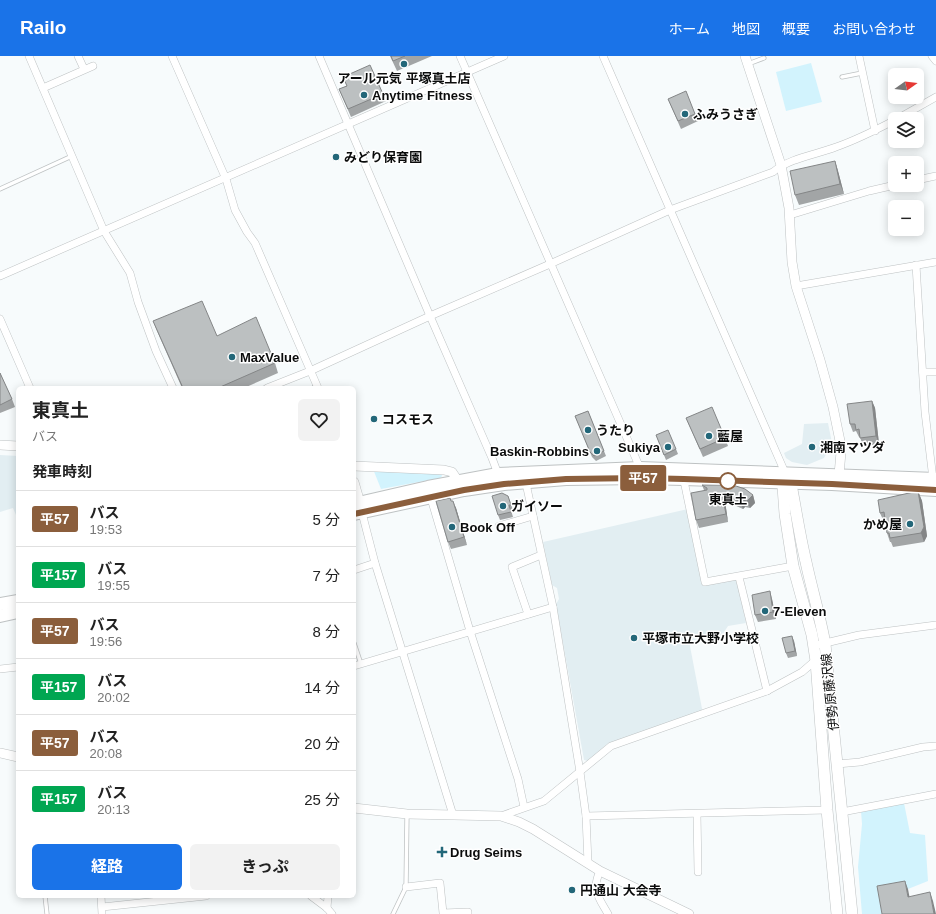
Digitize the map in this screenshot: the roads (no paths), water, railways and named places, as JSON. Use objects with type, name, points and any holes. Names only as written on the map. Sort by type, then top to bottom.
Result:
[{"type":"highway","points":[[429,492],[464,490],[504,484],[524,478],[640,468],[683,474]]},
{"type":"highway","points":[[357,508],[429,492],[458,481],[498,474],[524,478],[566,479],[642,478],[683,474],[785,476],[838,481],[935,483]]},
{"type":"highway","points":[[0,604],[16,601]]},
{"type":"highway","points":[[0,616],[16,612]]},
{"type":"main road","name":"伊勢原藤沢線","points":[[785,476],[785,514],[793,566],[814,646],[816,661],[827,810],[837,914]]},
{"type":"main road","name":"伊勢原藤沢線","points":[[785,476],[822,626],[825,644],[852,914]]},
{"type":"street","points":[[29,56],[104,231],[130,273],[138,302],[151,337],[172,386]]},
{"type":"street","points":[[78,56],[84,69]]},
{"type":"street","points":[[172,56],[226,179],[235,210],[255,243],[317,386]]},
{"type":"street","points":[[318,56],[498,474]]},
{"type":"street","points":[[460,56],[640,468]]},
{"type":"street","points":[[0,276],[226,179],[504,56]]},
{"type":"street","points":[[603,56],[785,476]]},
{"type":"street","points":[[860,56],[875,131]]},
{"type":"street","points":[[932,56],[936,61]]},
{"type":"street","points":[[746,60],[781,165],[790,215],[792,262],[796,286],[820,360],[833,407],[840,441],[841,452],[838,481]]},
{"type":"street","points":[[43,88],[93,66]]},
{"type":"street","points":[[909,112],[936,97]]},
{"type":"street","points":[[272,386],[670,210],[773,172],[781,165],[837,147],[875,131],[888,124]]},
{"type":"street","points":[[924,179],[936,176]]},
{"type":"street","points":[[790,215],[888,187]]},
{"type":"street","points":[[796,286],[936,262]]},
{"type":"street","points":[[916,265],[925,412],[935,483]]},
{"type":"street","points":[[0,319],[29,386]]},
{"type":"street","points":[[923,372],[936,372]]},
{"type":"street","points":[[0,445],[16,446]]},
{"type":"street","points":[[356,466],[444,470],[452,472],[458,481]]},
{"type":"street","points":[[683,474],[705,582],[793,566]]},
{"type":"street","points":[[524,478],[553,607],[586,816],[588,864]]},
{"type":"street","points":[[429,492],[470,631],[518,779],[524,807]]},
{"type":"street","points":[[357,508],[403,650],[453,815]]},
{"type":"street","points":[[499,526],[533,516]]},
{"type":"street","points":[[528,614],[512,566],[541,555]]},
{"type":"street","points":[[356,569],[375,563]]},
{"type":"street","points":[[739,576],[767,691]]},
{"type":"street","points":[[358,665],[403,650],[553,607]]},
{"type":"street","points":[[814,646],[859,635],[936,625]]},
{"type":"street","points":[[501,816],[544,801],[611,746],[767,691],[802,672],[816,661],[825,644]]},
{"type":"street","points":[[0,669],[16,667]]},
{"type":"street","points":[[838,764],[860,762],[923,747],[936,746]]},
{"type":"street","points":[[0,753],[16,757]]},
{"type":"street","points":[[842,812],[936,794]]},
{"type":"street","points":[[356,808],[407,814],[501,816],[519,822],[533,829],[600,871],[689,914]]},
{"type":"street","points":[[586,816],[827,810]]},
{"type":"street","points":[[697,814],[698,872]]},
{"type":"street","points":[[600,871],[596,880],[595,889],[608,914]]},
{"type":"street","points":[[406,887],[440,884],[443,913],[468,912],[468,914]]},
{"type":"street","points":[[101,898],[102,910],[146,899],[167,898]]},
{"type":"street","points":[[313,898],[329,911]]},
{"type":"street","points":[[328,898],[329,911]]},
{"type":"lane","points":[[746,60],[764,58]]},
{"type":"lane","points":[[842,78],[863,72]]},
{"type":"lane","points":[[0,189],[72,156]]},
{"type":"lane","points":[[356,654],[358,665]]},
{"type":"lane","points":[[393,914],[406,887],[407,814]]},
{"type":"lane","points":[[45,898],[47,914]]},
{"type":"place","name":"アール元気 平塚真土店","points":[[404,64]]},
{"type":"place","name":"Anytime Fitness","points":[[364,95]]},
{"type":"place","name":"ふみうさぎ","points":[[685,114]]},
{"type":"place","name":"みどり保育園","points":[[336,157]]},
{"type":"place","name":"MaxValue","points":[[232,357]]},
{"type":"place","name":"コスモス","points":[[374,419]]},
{"type":"place","name":"うたり","points":[[588,430]]},
{"type":"place","name":"藍屋","points":[[709,436]]},
{"type":"place","name":"Sukiya","points":[[668,447]]},
{"type":"place","name":"湘南マツダ","points":[[812,447]]},
{"type":"place","name":"Baskin-Robbins","points":[[597,451]]},
{"type":"place","name":"東真土","points":[[728,481]]},
{"type":"place","name":"ガイソー","points":[[503,506]]},
{"type":"place","name":"かめ屋","points":[[910,524]]},
{"type":"place","name":"Book Off","points":[[452,527]]},
{"type":"place","name":"7-Eleven","points":[[765,611]]},
{"type":"place","name":"平塚市立大野小学校","points":[[634,638]]},
{"type":"place","name":"Drug Seims","points":[[442,852]]},
{"type":"place","name":"円通山 大会寺","points":[[572,890]]}]
